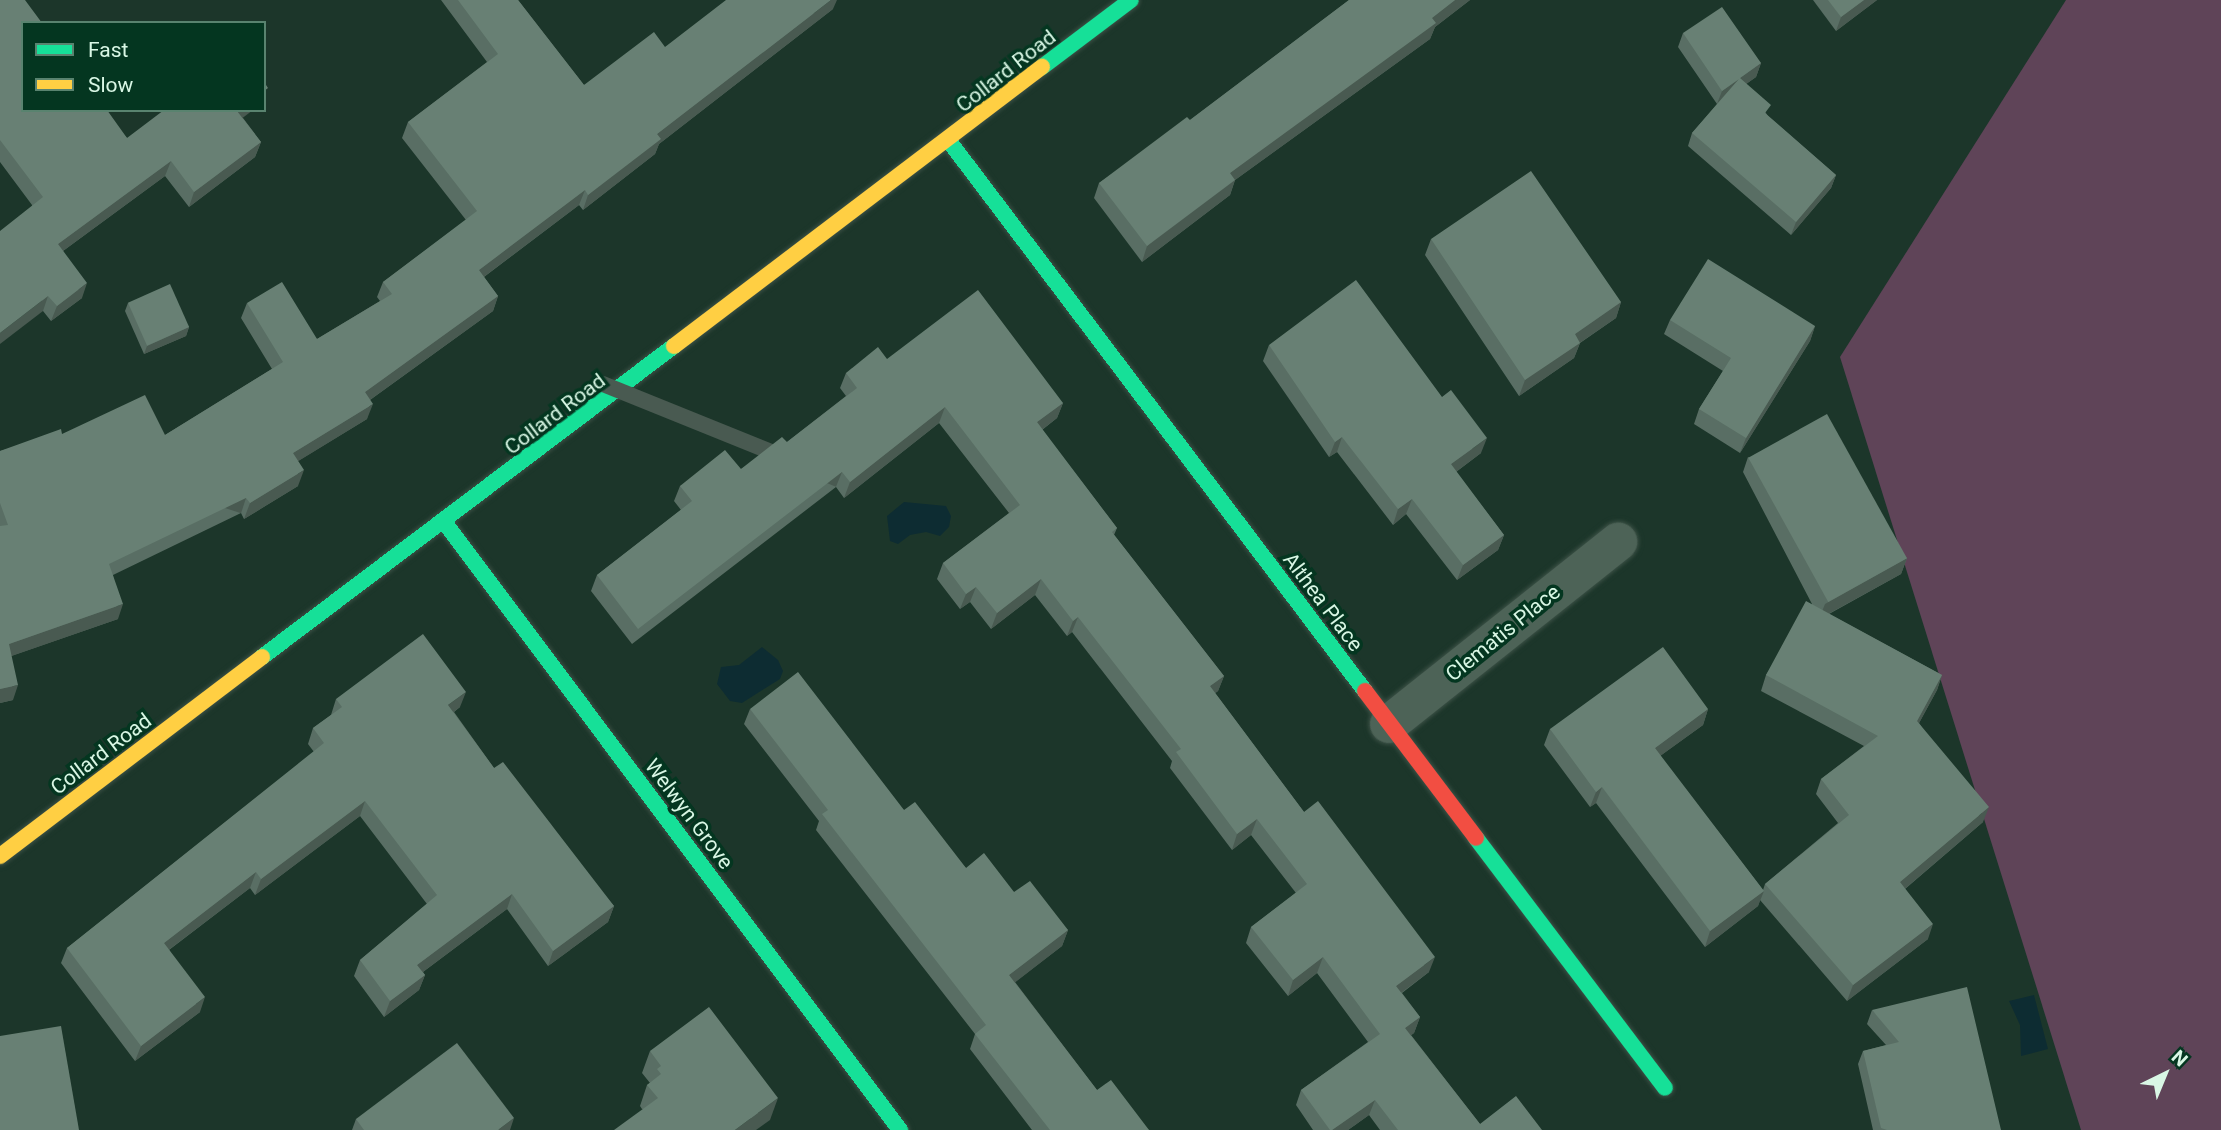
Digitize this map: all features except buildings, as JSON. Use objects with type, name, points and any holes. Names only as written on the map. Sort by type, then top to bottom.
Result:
[{"type":"street","name":"Collard Road","points":[[0,856],[445,523],[1131,0]]},
{"type":"street","name":"Althea Place","points":[[949,141],[1664,1088]]},
{"type":"street","name":"Welwyn Grove","points":[[445,523],[900,1130]]},
{"type":"street","name":"Clematis Place","points":[[1389,724],[1618,542]]},
{"type":"shaded area","points":[[2066,0],[2221,0],[2221,1130],[2081,1130],[1840,357]]},
{"type":"water","points":[[904,502],[946,506],[951,516],[949,527],[940,536],[926,532],[910,535],[898,544],[890,541],[887,516]]},
{"type":"water","points":[[762,647],[778,660],[783,671],[780,679],[742,703],[730,701],[717,684],[721,667],[739,665]]},
{"type":"water","points":[[2034,995],[2048,1049],[2021,1056],[2020,1025],[2009,1001]]},
{"type":"traffic: fast","points":[[1042,67],[1131,0]]},
{"type":"traffic: fast","points":[[949,141],[1365,691]]},
{"type":"traffic: fast","points":[[262,657],[674,346]]},
{"type":"traffic: fast","points":[[445,523],[900,1130]]},
{"type":"traffic: fast","points":[[1476,838],[1665,1088]]},
{"type":"traffic: slow","points":[[674,346],[1042,67]]},
{"type":"traffic: slow","points":[[0,856],[262,657]]},
{"type":"traffic: jam","points":[[1365,691],[1476,838]]}]
